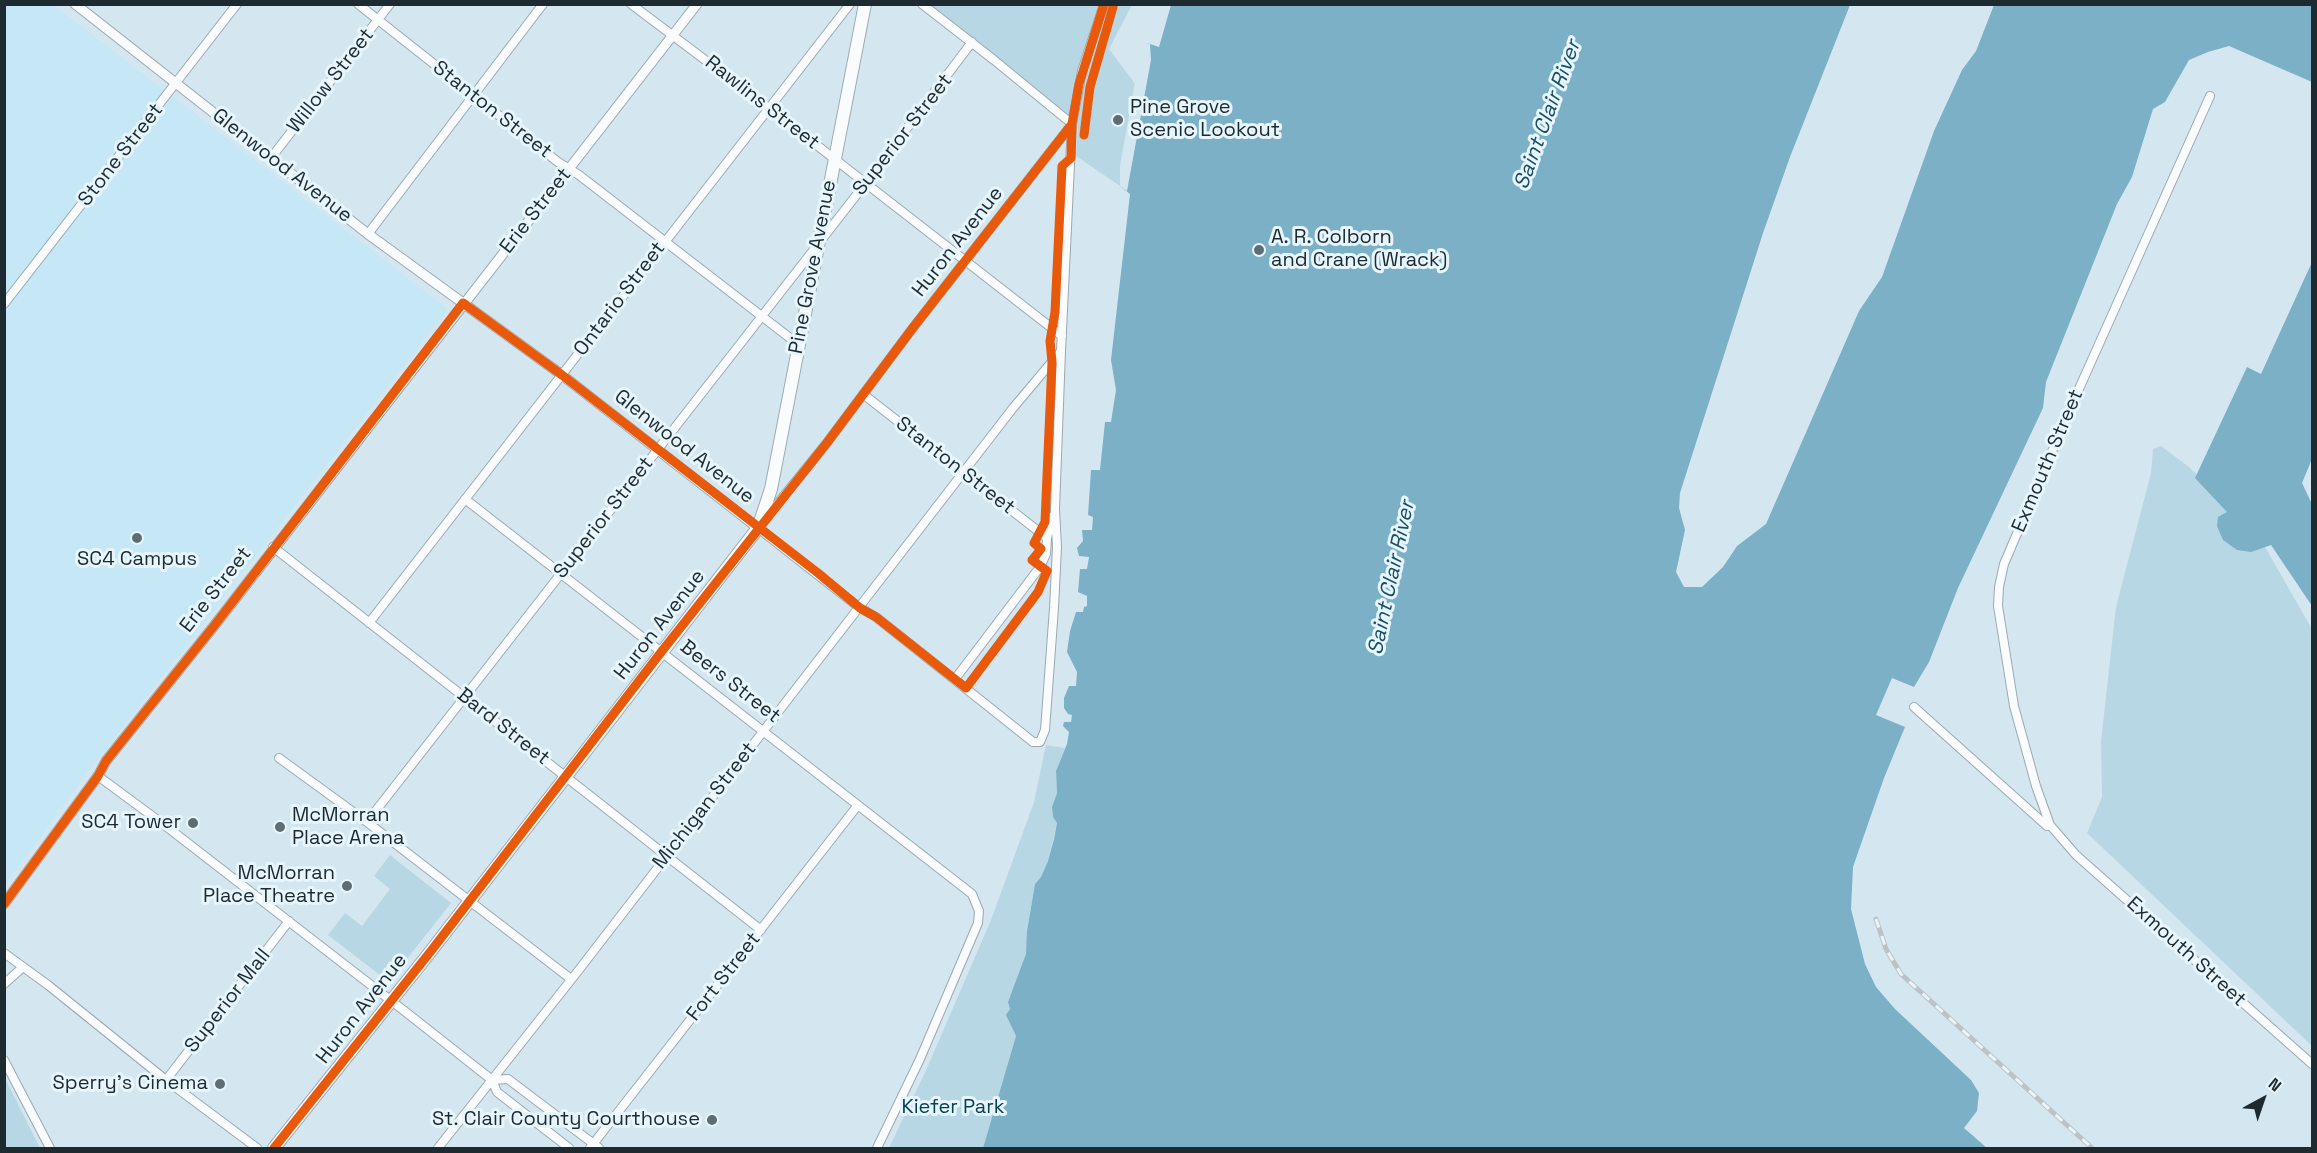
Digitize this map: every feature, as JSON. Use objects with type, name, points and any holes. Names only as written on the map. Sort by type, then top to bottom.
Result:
[{"type":"main road","name":"Pine Grove Avenue","points":[[758,528],[771,489],[865,4]]},
{"type":"main road","name":"Huron Avenue","points":[[274,1149],[392,1001],[758,528]]},
{"type":"street","name":"Stone Street","points":[[4,304],[237,4]]},
{"type":"street","name":"Stanton Street","points":[[358,4],[474,96],[799,345]]},
{"type":"street","name":"Willow Street","points":[[271,158],[390,4]]},
{"type":"street","points":[[368,234],[543,4]]},
{"type":"street","name":"Rawlins Street","points":[[632,4],[1062,336]]},
{"type":"street","name":"Erie Street","points":[[4,904],[98,776],[106,761],[187,656],[214,626],[273,547],[697,4]]},
{"type":"street","name":"Ontario Street","points":[[369,623],[850,4]]},
{"type":"street","points":[[922,4],[1072,124]]},
{"type":"street","points":[[955,679],[1040,567],[1046,554],[1047,538],[1055,509],[1072,124],[1082,71],[1104,4]]},
{"type":"street","name":"Glenwood Avenue","points":[[80,6],[368,234],[562,375],[860,608],[876,616],[1033,742],[1040,742],[1044,730],[1057,547],[1055,509]]},
{"type":"street","name":"Superior Street","points":[[367,822],[818,244],[972,42]]},
{"type":"street","name":"Exmouth Street","points":[[2210,96],[2071,407],[2001,576],[1998,606],[2014,706],[2050,825],[2076,855],[2313,1064]]},
{"type":"street","name":"Huron Avenue","points":[[758,528],[816,457],[1072,124]]},
{"type":"street","name":"Michigan Street","points":[[438,1149],[964,472],[1061,351]]},
{"type":"street","name":"Stanton Street","points":[[863,394],[1047,538]]},
{"type":"street","name":"Beers Street","points":[[465,499],[972,894],[979,911],[978,923],[920,1059],[877,1149]]},
{"type":"street","name":"Bard Street","points":[[273,547],[761,930]]},
{"type":"street","name":"Exmouth Street","points":[[1914,707],[2062,839]]},
{"type":"street","points":[[279,758],[367,822],[571,980]]},
{"type":"street","points":[[98,776],[289,921],[492,1080],[497,1092],[569,1149]]},
{"type":"street","name":"Fort Street","points":[[594,1147],[858,805]]},
{"type":"street","name":"Superior Mall","points":[[166,1080],[289,921]]},
{"type":"street","points":[[4,953],[257,1149]]},
{"type":"street","points":[[4,984],[23,967]]},
{"type":"street","points":[[4,1060],[50,1149]]},
{"type":"street","points":[[492,1080],[508,1079],[594,1147]]},
{"type":"shaded area","name":"SC4 Campus","points":[[5,5],[54,5],[448,309],[92,767],[5,885]]},
{"type":"green space","points":[[928,5],[1132,5],[1109,49],[1136,85],[1120,186],[1076,156],[1078,124]]},
{"type":"green space","points":[[2161,446],[2189,467],[2257,533],[2312,629],[2312,1046],[2087,833],[2102,797],[2101,742],[2116,607],[2151,473],[2153,449]]},
{"type":"green space","name":"Kiefer Park","points":[[1046,745],[1065,748],[1056,771],[1057,793],[1052,807],[1053,817],[1057,823],[1048,861],[1035,884],[1027,931],[1027,954],[1008,1002],[1010,1009],[1007,1015],[1016,1036],[983,1148],[889,1148],[927,1068],[991,920],[1034,802]]},
{"type":"green space","points":[[390,855],[451,903],[389,982],[328,935],[345,913],[362,926],[390,889],[374,876]]},
{"type":"green space","points":[[5,1078],[40,1148],[5,1148]]},
{"type":"water","name":"Saint Clair River","points":[[1171,5],[1850,5],[1790,157],[1763,233],[1680,493],[1679,508],[1685,530],[1676,572],[1684,587],[1702,587],[1723,567],[1737,546],[1766,524],[1859,311],[1882,277],[1934,131],[1962,70],[1976,51],[1994,5],[2312,5],[2312,82],[2229,46],[2189,60],[2165,102],[2153,109],[2132,177],[2117,204],[2046,382],[2043,408],[1958,588],[1929,662],[1914,687],[1892,678],[1876,715],[1905,727],[1884,778],[1853,867],[1851,909],[1865,964],[1876,987],[1895,1009],[1971,1080],[1979,1093],[1977,1111],[1964,1128],[1987,1148],[983,1148],[1016,1036],[1006,1015],[1010,1009],[1008,1002],[1026,954],[1027,931],[1035,884],[1048,861],[1057,823],[1053,817],[1052,807],[1057,793],[1056,771],[1067,744],[1069,732],[1063,726],[1064,722],[1071,722],[1072,715],[1068,714],[1064,708],[1064,698],[1069,686],[1076,686],[1077,672],[1067,652],[1076,612],[1083,612],[1084,607],[1087,606],[1087,596],[1078,592],[1080,569],[1087,569],[1089,557],[1079,556],[1077,548],[1083,541],[1082,530],[1092,530],[1093,517],[1088,515],[1091,470],[1100,470],[1105,422],[1111,422],[1116,390],[1111,360],[1130,194],[1120,186],[1122,166],[1147,43],[1159,47]]},
{"type":"water","points":[[2312,262],[2312,459],[2302,483],[2312,504],[2312,606],[2271,545],[2251,552],[2237,550],[2223,540],[2217,526],[2218,517],[2227,512],[2195,478],[2247,367],[2261,374]]},
{"type":"pier","points":[[1147,43],[1150,44],[1151,60],[1127,191],[1120,186],[1120,166],[1136,77]]},
{"type":"railway","points":[[1876,919],[1886,949],[1901,974],[2092,1148]]},
{"type":"cycle path","points":[[4,904],[98,776],[106,761],[214,626],[463,303],[562,375],[966,688],[1038,592],[1047,571],[1032,560],[1041,549],[1034,543],[1045,522],[1052,362],[1050,341],[1055,312],[1062,166],[1071,158],[1072,124],[1079,84],[1104,4]]},
{"type":"cycle path","points":[[1084,135],[1090,87],[1113,7]]},
{"type":"cycle path","points":[[274,1148],[431,951],[1072,124]]},
{"type":"place","name":"Pine Grove Scenic Lookout","points":[[1118,120]]},
{"type":"place","name":"A. R. Colborn and Crane (Wrack)","points":[[1259,250]]},
{"type":"place","name":"SC4 Campus","points":[[137,538]]},
{"type":"place","name":"SC4 Tower","points":[[193,823]]},
{"type":"place","name":"McMorran Place Arena","points":[[280,827]]},
{"type":"place","name":"McMorran Place Theatre","points":[[347,886]]},
{"type":"place","name":"Sperry's Cinema","points":[[220,1084]]},
{"type":"place","name":"St. Clair County Courthouse","points":[[712,1120]]}]
